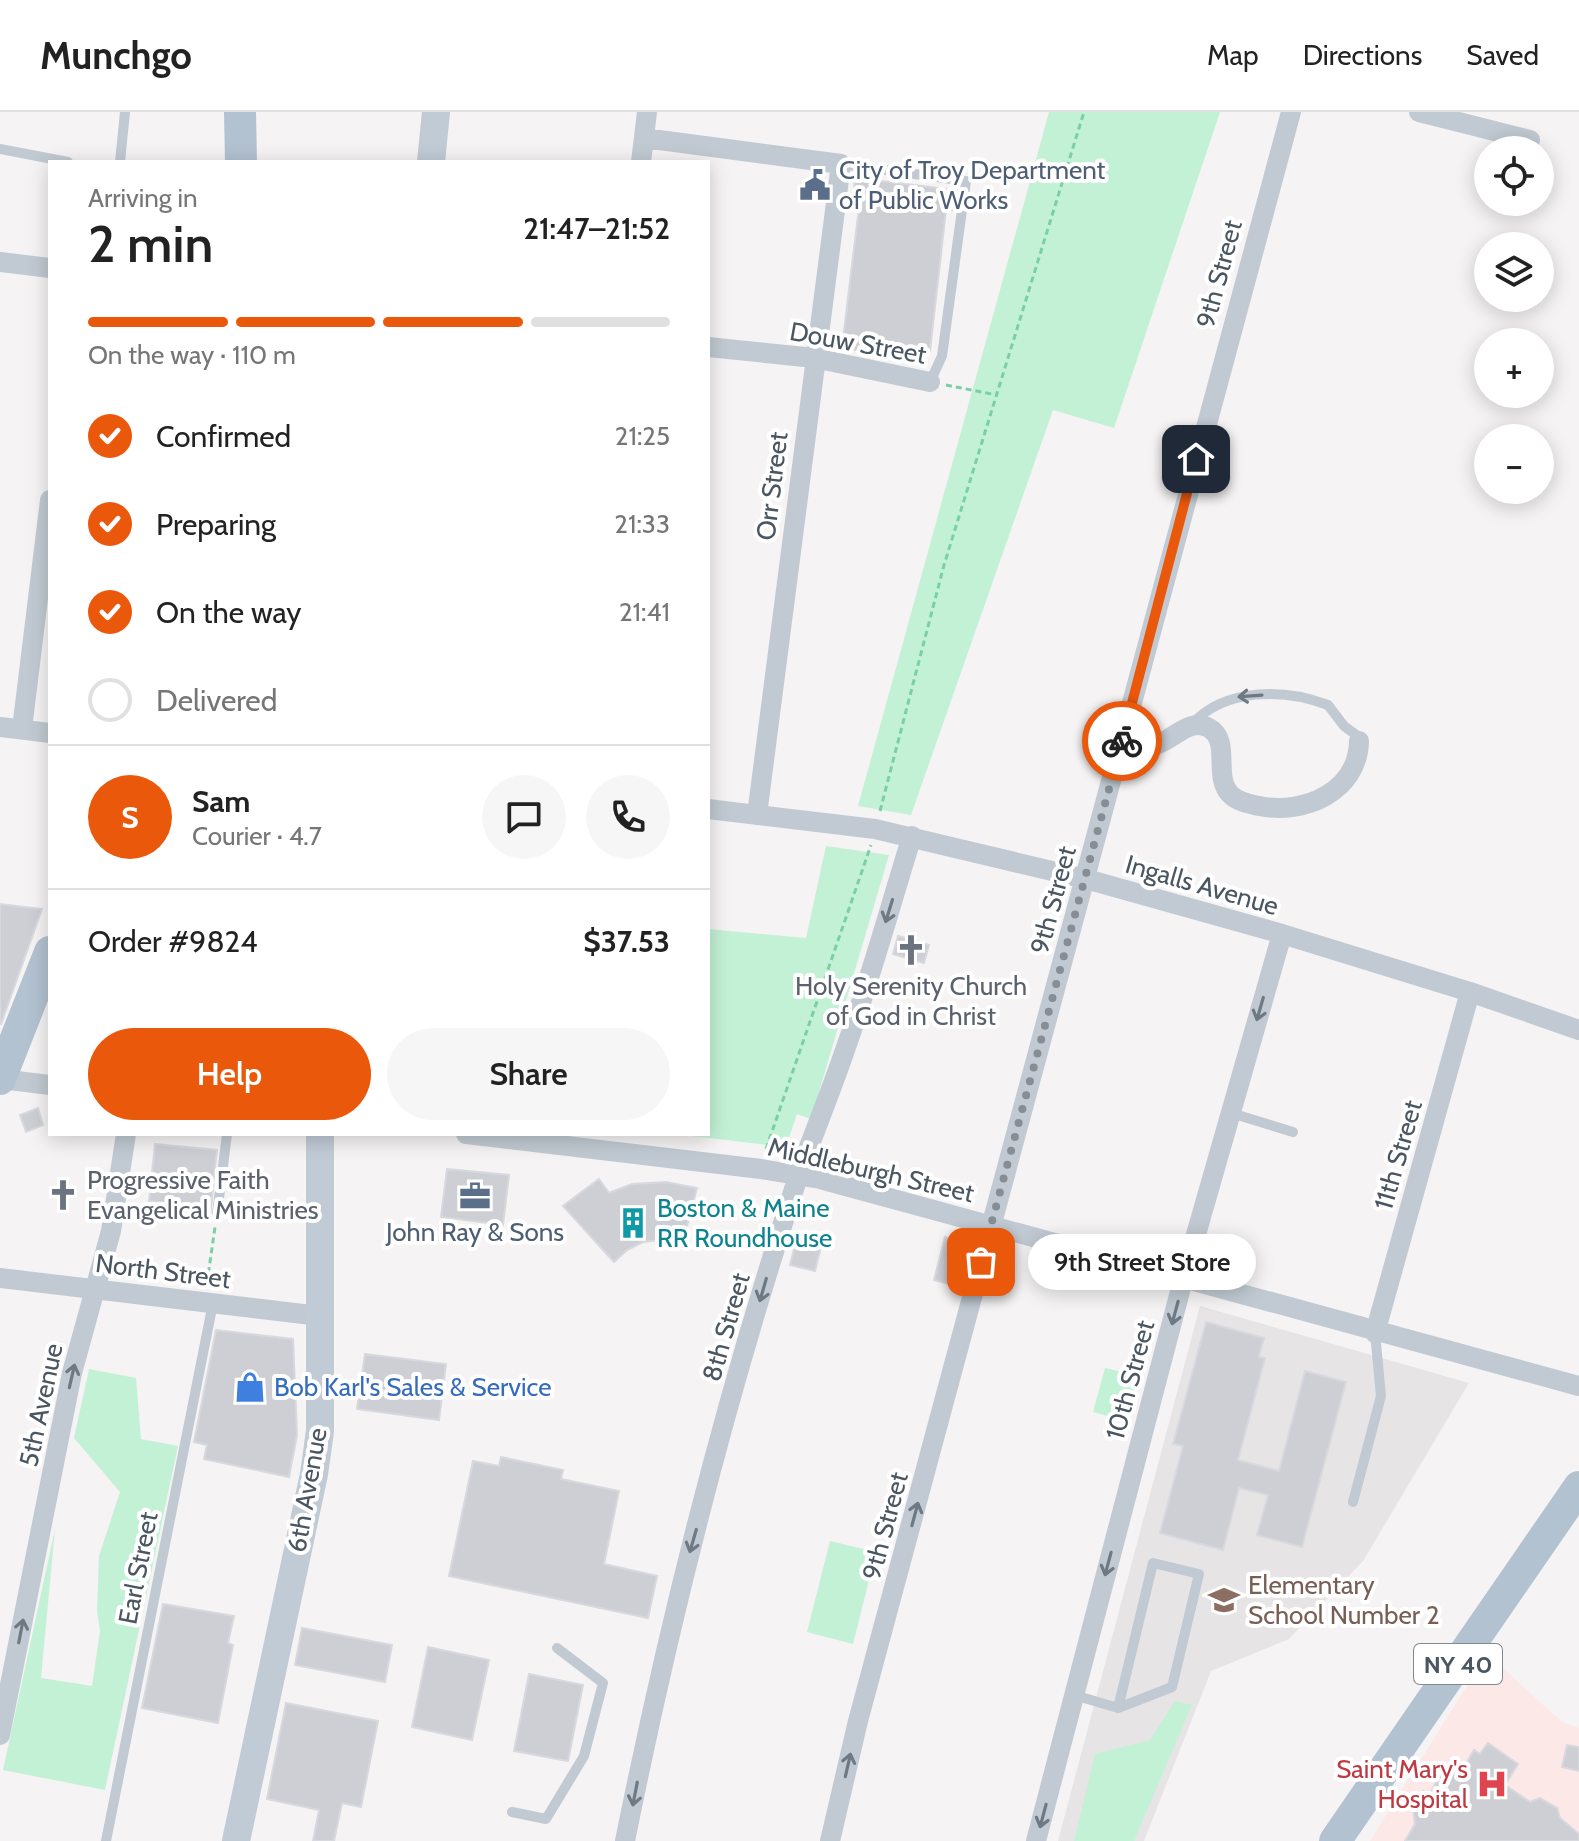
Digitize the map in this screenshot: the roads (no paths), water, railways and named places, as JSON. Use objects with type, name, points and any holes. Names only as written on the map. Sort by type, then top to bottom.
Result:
[{"type":"main road","points":[[240,112],[241,160]]},
{"type":"main road","points":[[0,1079],[48,957]]},
{"type":"main road","name":"NY 40","points":[[1335,1841],[1579,1487]]},
{"type":"street","points":[[431,160],[436,112]]},
{"type":"street","points":[[641,160],[647,112]]},
{"type":"street","name":"9th Street","points":[[830,1841],[858,1721],[1291,112]]},
{"type":"street","points":[[1419,112],[1514,136]]},
{"type":"street","points":[[644,138],[841,164]]},
{"type":"street","name":"Orr Street","points":[[757,815],[841,164]]},
{"type":"street","points":[[0,262],[48,268]]},
{"type":"street","name":"Douw Street","points":[[710,347],[814,358],[930,382]]},
{"type":"street","points":[[22,729],[48,516]]},
{"type":"street","points":[[1121,743],[1150,746],[1191,726],[1200,725],[1215,734],[1221,754],[1220,777],[1232,797],[1267,808],[1298,807],[1317,802],[1332,793],[1355,764],[1359,741]]},
{"type":"street","points":[[0,727],[48,733]]},
{"type":"street","name":"Ingalls Avenue","points":[[710,809],[875,829],[1086,879],[1282,934],[1470,992],[1579,1030]]},
{"type":"street","name":"8th Street","points":[[625,1841],[682,1583],[762,1294],[799,1175],[846,1047],[912,836]]},
{"type":"street","name":"10th Street","points":[[1036,1841],[1183,1280],[1282,934]]},
{"type":"street","name":"11th Street","points":[[1375,1333],[1470,992]]},
{"type":"street","points":[[0,1079],[48,1085]]},
{"type":"street","name":"5th Avenue","points":[[0,1735],[72,1373],[111,1231],[126,1136]]},
{"type":"street","name":"6th Avenue","points":[[236,1841],[314,1474],[320,1431],[320,1136]]},
{"type":"street","name":"Middleburgh Street","points":[[519,1137],[799,1175],[1579,1386]]},
{"type":"street","name":"North Street","points":[[0,1278],[320,1316]]},
{"type":"lane","points":[[120,160],[125,112]]},
{"type":"lane","points":[[0,149],[58,160]]},
{"type":"lane","points":[[841,164],[966,181],[942,356],[930,382]]},
{"type":"lane","points":[[1191,726],[1204,712],[1228,699],[1244,695],[1319,701],[1328,705],[1344,726],[1359,737],[1359,741]]},
{"type":"lane","points":[[1231,1113],[1293,1132]]},
{"type":"lane","points":[[217,1214],[227,1136]]},
{"type":"lane","name":"Earl Street","points":[[106,1841],[209,1303]]},
{"type":"lane","points":[[1353,1502],[1381,1396],[1375,1333]]},
{"type":"lane","points":[[1074,1695],[1118,1708],[1172,1687],[1199,1574],[1153,1563],[1118,1708]]},
{"type":"lane","points":[[512,1812],[546,1819],[584,1756],[603,1683],[557,1648]]},
{"type":"place","name":"City of Troy Department of Public Works","points":[[815,185]]},
{"type":"place","name":"Holy Serenity Church of God in Christ","points":[[911,950]]},
{"type":"place","name":"Progressive Faith Evangelical Ministries","points":[[63,1195]]},
{"type":"place","name":"John Ray & Sons","points":[[475,1196]]},
{"type":"place","name":"Boston & Maine RR Roundhouse","points":[[633,1223]]},
{"type":"place","name":"9th Street Store","points":[[981,1262]]},
{"type":"place","name":"Bob Karl's Sales & Service","points":[[250,1387]]},
{"type":"place","name":"Elementary School Number 2","points":[[1224,1600]]},
{"type":"place","name":"Saint Mary's Hospital","points":[[1492,1784]]}]
